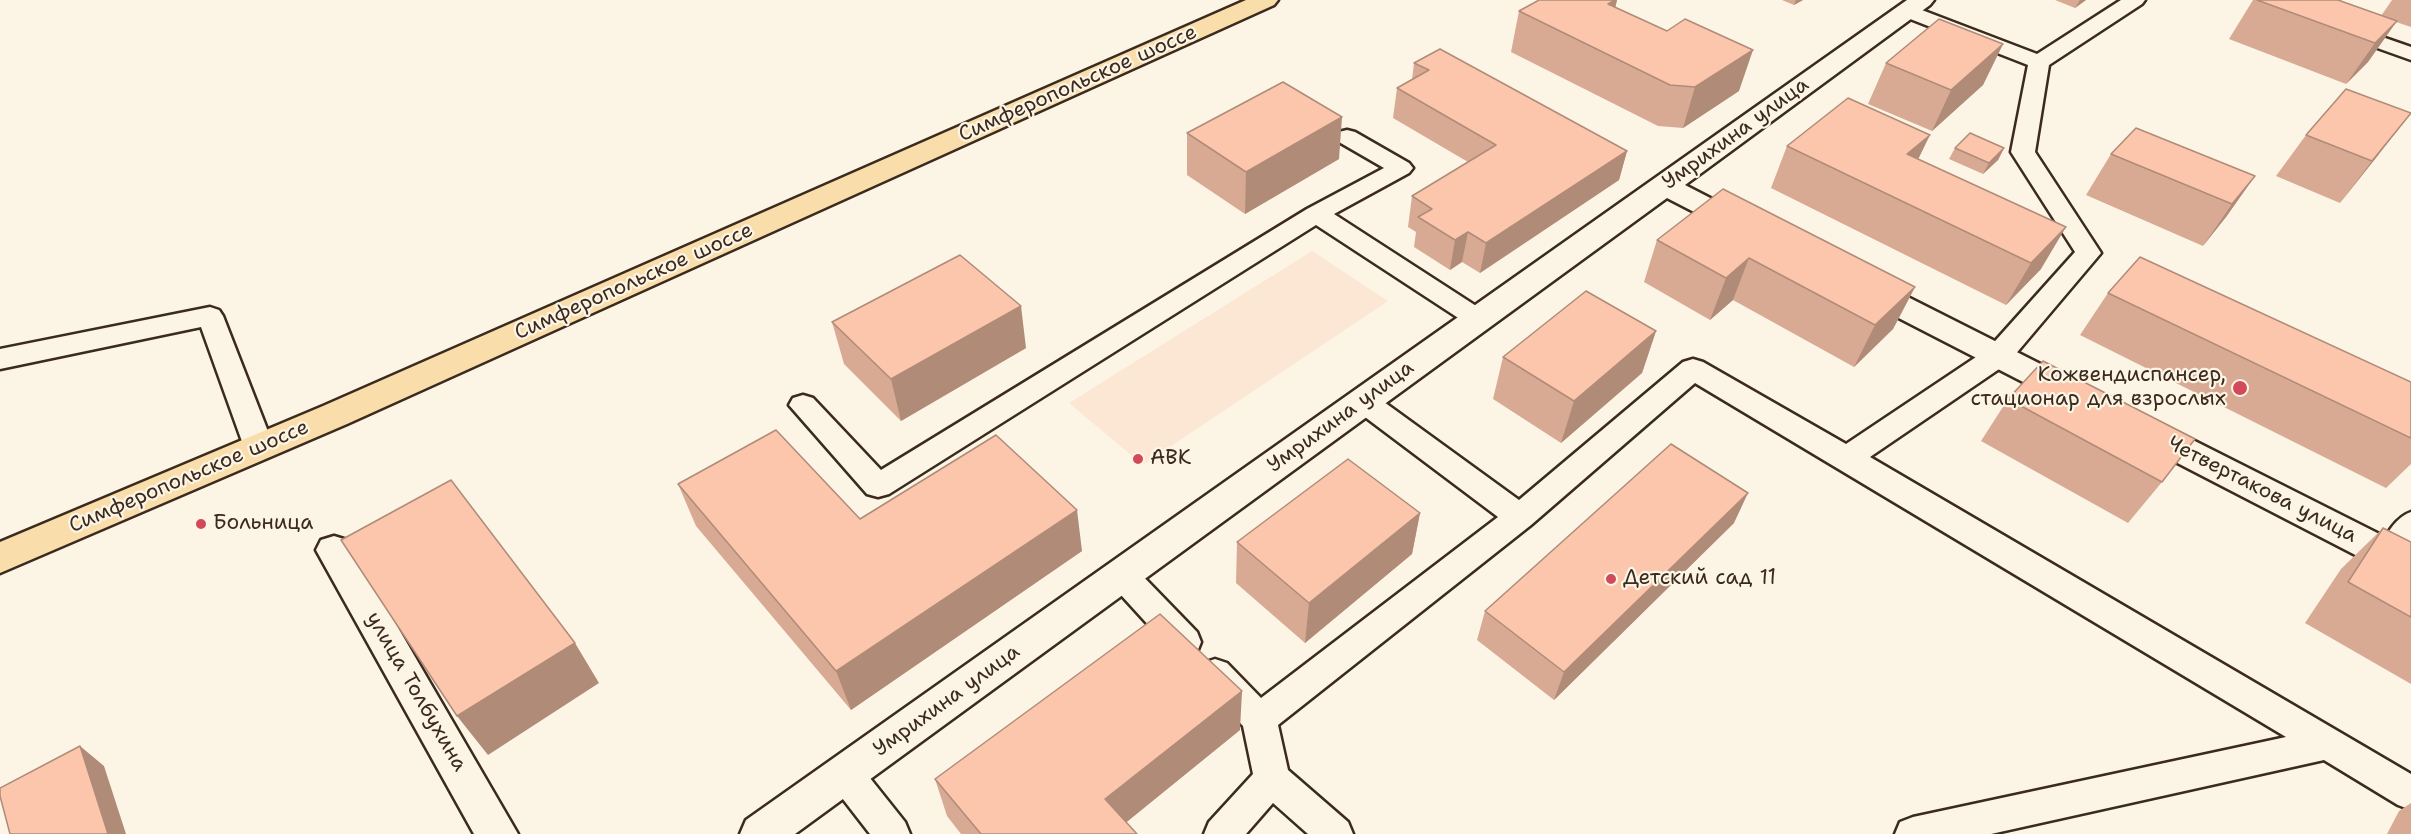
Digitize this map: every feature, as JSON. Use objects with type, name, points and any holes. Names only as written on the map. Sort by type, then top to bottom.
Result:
[{"type":"main road","name":"Симферопольское шоссе","points":[[0,558],[259,447],[1266,0]]},
{"type":"street","name":"Умрихина улица","points":[[761,834],[1915,5]]},
{"type":"street","points":[[1664,185],[1769,239]]},
{"type":"street","name":"Четвертакова улица","points":[[1842,276],[2401,562]]},
{"type":"street","name":"улица Толбухина","points":[[334,550],[497,834]]},
{"type":"lane","points":[[1847,458],[1998,356],[2088,254],[2023,152],[2038,62],[2134,0]]},
{"type":"lane","points":[[1915,5],[2038,62]]},
{"type":"lane","points":[[2325,23],[2411,54]]},
{"type":"lane","points":[[803,405],[878,486],[1316,214],[1401,168],[1347,137]]},
{"type":"lane","points":[[1316,214],[1478,319]]},
{"type":"lane","points":[[0,359],[210,316],[259,447]]},
{"type":"lane","points":[[1259,719],[1520,517],[1693,369],[2330,743],[2411,793]]},
{"type":"lane","points":[[1363,401],[1520,517]]},
{"type":"lane","points":[[2401,562],[2411,524]]},
{"type":"lane","points":[[1122,575],[1259,719],[1272,779],[1335,834]]},
{"type":"lane","points":[[1913,834],[2330,743]]},
{"type":"lane","points":[[845,774],[892,834]]},
{"type":"lane","points":[[1222,834],[1272,779]]},
{"type":"shaded area","points":[[1312,251],[1388,301],[1143,465],[1069,403]]},
{"type":"building","points":[[1539,0],[1615,0],[1608,4],[1667,31],[1685,19],[1753,50],[1695,87],[1670,85],[1519,11]]},
{"type":"building","points":[[2257,0],[2338,0],[2397,21],[2375,43]]},
{"type":"building","points":[[1939,19],[2003,44],[1951,90],[1886,63]]},
{"type":"building","points":[[1440,49],[1627,151],[1486,243],[1468,232],[1455,240],[1418,217],[1432,209],[1412,196],[1496,145],[1397,88],[1429,70],[1414,63]]},
{"type":"building","points":[[1283,82],[1342,117],[1246,172],[1187,133]]},
{"type":"building","points":[[2346,89],[2411,113],[2372,161],[2306,135]]},
{"type":"building","points":[[1848,98],[1930,135],[1907,154],[2066,227],[2031,263],[1787,146]]},
{"type":"building","points":[[2136,128],[2255,176],[2232,204],[2111,154]]},
{"type":"building","points":[[1970,133],[2004,148],[1989,163],[1955,148]]},
{"type":"building","points":[[1723,189],[1915,287],[1875,325],[1749,258],[1726,278],[1657,240]]},
{"type":"building","points":[[960,255],[1021,306],[891,379],[832,322]]},
{"type":"building","points":[[2140,257],[2411,382],[2411,438],[2108,293]]},
{"type":"building","points":[[1586,291],[1656,331],[1574,401],[1503,357]]},
{"type":"building","points":[[2043,361],[2195,439],[2162,482],[2008,399]]},
{"type":"building","points":[[776,430],[860,519],[996,435],[1077,510],[836,671],[678,484]]},
{"type":"building","points":[[1671,444],[1748,493],[1564,672],[1485,611]]},
{"type":"building","points":[[1348,459],[1420,513],[1309,603],[1237,542]]},
{"type":"building","points":[[451,480],[575,643],[457,716],[341,540]]},
{"type":"building","points":[[2383,528],[2411,542],[2411,617],[2348,582]]},
{"type":"building","points":[[1160,614],[1242,691],[1105,799],[1137,834],[981,834],[935,779]]},
{"type":"building","points":[[80,746],[108,834],[10,834],[0,788]]},
{"type":"place","name":"Кожвендиспансер, стационар для взрослых","points":[[2240,388]]},
{"type":"place","name":"АВК","points":[[1138,459]]},
{"type":"place","name":"Больница","points":[[201,524]]},
{"type":"place","name":"Детский сад 11","points":[[1611,579]]}]
